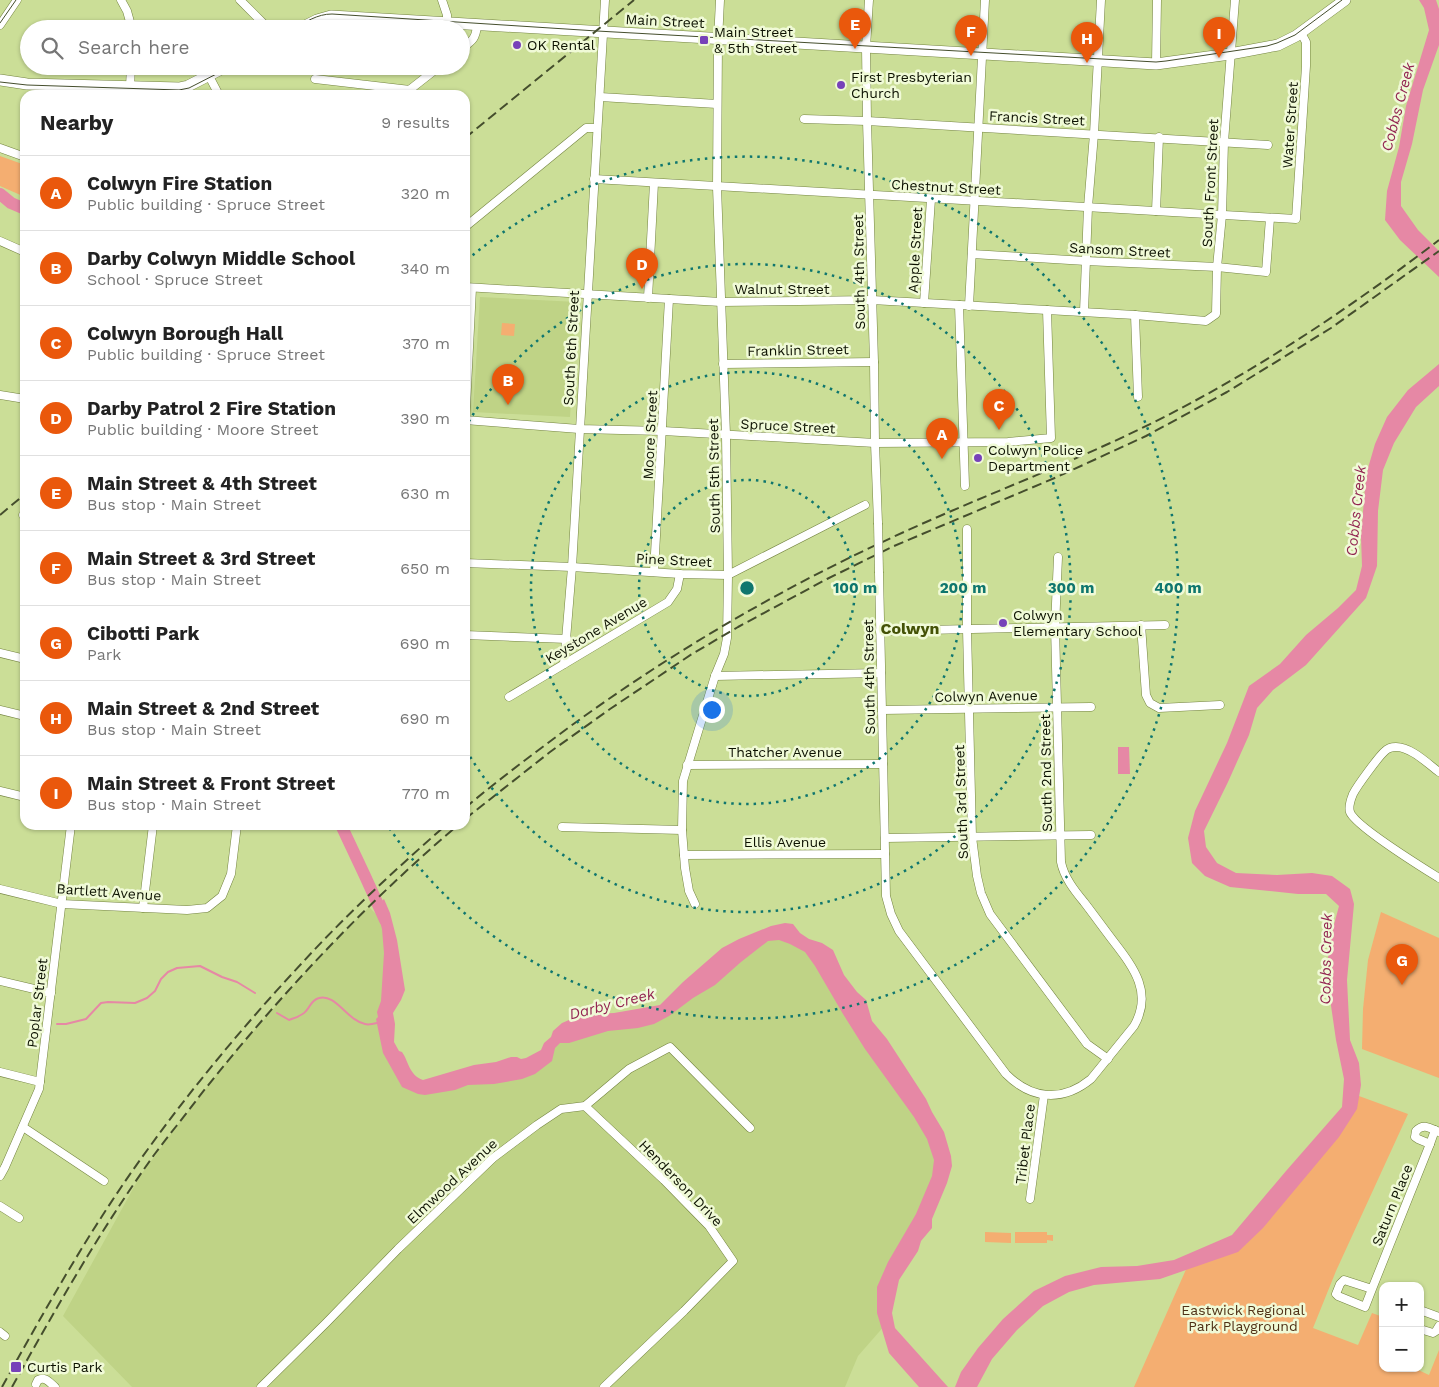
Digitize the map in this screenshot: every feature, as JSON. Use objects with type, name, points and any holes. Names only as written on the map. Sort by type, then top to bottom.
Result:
[{"type":"main road","name":"Main Street","points":[[470,25],[1098,62],[1166,64],[1278,45],[1300,33],[1345,0]]},
{"type":"main road","name":"Main Street","points":[[317,20],[331,16],[397,20]]},
{"type":"main road","points":[[0,80],[27,84],[179,88],[209,76]]},
{"type":"street","points":[[0,25],[17,0]]},
{"type":"street","points":[[120,0],[127,11],[130,20]]},
{"type":"street","points":[[240,0],[260,20]]},
{"type":"street","points":[[442,0],[447,20]]},
{"type":"street","name":"South 6th Street","points":[[564,664],[572,567],[605,0]]},
{"type":"street","name":"South 5th Street","points":[[695,904],[687,881],[684,855],[682,830],[683,781],[715,676],[724,654],[727,638],[726,435],[717,187],[720,0]]},
{"type":"street","name":"South 4th Street","points":[[869,0],[866,47],[867,121],[874,362],[874,443],[878,523],[888,904],[899,931],[1006,1074],[1020,1085],[1044,1095]]},
{"type":"street","points":[[969,306],[985,0]]},
{"type":"street","points":[[1084,312],[1088,208],[1102,0]]},
{"type":"street","points":[[1156,64],[1157,0]]},
{"type":"street","name":"South Front Street","points":[[1216,314],[1224,142],[1235,0]]},
{"type":"street","points":[[470,41],[477,34],[477,25]]},
{"type":"street","name":"Water Street","points":[[1296,219],[1306,66],[1306,42],[1300,33]]},
{"type":"street","points":[[130,87],[131,75]]},
{"type":"street","points":[[315,79],[410,90],[429,75]]},
{"type":"street","points":[[209,76],[216,90]]},
{"type":"street","points":[[600,97],[717,104]]},
{"type":"street","name":"Francis Street","points":[[804,119],[867,121],[1268,145]]},
{"type":"street","points":[[470,223],[586,128],[597,128]]},
{"type":"street","points":[[1156,211],[1159,138]]},
{"type":"street","points":[[0,148],[20,155]]},
{"type":"street","name":"Chestnut Street","points":[[594,179],[1296,219]]},
{"type":"street","points":[[648,298],[654,183]]},
{"type":"street","name":"Apple Street","points":[[924,303],[931,199]]},
{"type":"street","name":"Sansom Street","points":[[972,254],[1217,267],[1266,272],[1270,218]]},
{"type":"street","points":[[0,241],[20,250]]},
{"type":"street","name":"Walnut Street","points":[[470,287],[721,302],[872,300],[1206,321],[1216,314]]},
{"type":"street","name":"Moore Street","points":[[654,572],[669,299]]},
{"type":"street","points":[[959,305],[965,486]]},
{"type":"street","name":"Spruce Street","points":[[470,420],[579,428],[874,443],[1008,442],[1051,438],[1047,310]]},
{"type":"street","points":[[1134,315],[1138,397]]},
{"type":"street","name":"Franklin Street","points":[[723,364],[874,362]]},
{"type":"street","points":[[0,395],[20,398]]},
{"type":"street","name":"Pine Street","points":[[470,563],[728,575],[865,505]]},
{"type":"street","name":"South 3rd Street","points":[[967,529],[967,629],[972,837],[981,893],[990,914],[1087,1044],[1108,1059]]},
{"type":"street","name":"South 2nd Street","points":[[1058,557],[1056,627],[1060,856],[1064,874],[1074,890],[1133,966]]},
{"type":"street","name":"Keystone Avenue","points":[[509,696],[668,602],[678,589],[680,574]]},
{"type":"street","points":[[1141,625],[1146,695],[1150,703],[1159,708],[1220,705]]},
{"type":"street","points":[[880,630],[1164,625]]},
{"type":"street","points":[[470,634],[566,639]]},
{"type":"street","points":[[0,653],[20,658]]},
{"type":"street","points":[[715,676],[881,673]]},
{"type":"street","name":"Colwyn Avenue","points":[[882,710],[1091,707]]},
{"type":"street","points":[[0,710],[20,715]]},
{"type":"street","points":[[1439,772],[1409,751],[1402,748],[1390,748],[1381,755],[1354,794],[1349,806],[1353,817],[1368,831],[1439,878]]},
{"type":"street","name":"Thatcher Avenue","points":[[687,765],[883,764]]},
{"type":"street","points":[[0,791],[20,796]]},
{"type":"street","points":[[562,827],[682,830]]},
{"type":"street","name":"Poplar Street","points":[[0,1176],[24,1127],[39,1089],[70,830]]},
{"type":"street","points":[[143,908],[152,830]]},
{"type":"street","name":"Bartlett Avenue","points":[[0,889],[62,904],[187,910],[207,908],[222,896],[231,874],[236,830]]},
{"type":"street","points":[[885,838],[1092,835]]},
{"type":"street","name":"Ellis Avenue","points":[[684,855],[886,854]]},
{"type":"street","name":"Tribet Place","points":[[1030,1199],[1044,1095],[1064,1093],[1082,1086],[1091,1079],[1134,1026],[1141,1012],[1141,988],[1133,966]]},
{"type":"street","points":[[0,980],[51,993]]},
{"type":"street","points":[[585,1106],[629,1070],[670,1047],[750,1128]]},
{"type":"street","points":[[0,1072],[40,1082]]},
{"type":"street","name":"Elmwood Avenue","points":[[261,1387],[398,1249],[493,1158],[561,1109],[585,1106]]},
{"type":"street","name":"Henderson Drive","points":[[585,1106],[664,1180],[709,1226],[734,1261],[604,1387]]},
{"type":"street","points":[[1430,1144],[1418,1140],[1416,1131],[1423,1126],[1437,1131]]},
{"type":"street","points":[[24,1127],[104,1181]]},
{"type":"street","name":"Saturn Place","points":[[1372,1290],[1344,1280],[1336,1294],[1365,1307],[1372,1290],[1430,1144],[1437,1131]]},
{"type":"street","points":[[0,1206],[19,1218]]},
{"type":"street","points":[[1424,1312],[1439,1318]]},
{"type":"street","points":[[1424,1330],[1433,1333],[1436,1332],[1439,1326]]},
{"type":"street","points":[[36,1384],[38,1380],[44,1378],[54,1387]]},
{"type":"shaded area","points":[[1419,0],[1436,0],[1439,9],[1439,45],[1423,90],[1412,144],[1401,182],[1401,206],[1418,230],[1439,251],[1439,277],[1400,240],[1385,220],[1387,191],[1399,147],[1406,106],[1429,30],[1424,8]]},
{"type":"shaded area","points":[[480,297],[577,302],[570,417],[473,412]]},
{"type":"shaded area","points":[[1439,364],[1439,386],[1416,407],[1394,443],[1383,470],[1378,511],[1377,566],[1366,598],[1306,665],[1273,690],[1257,708],[1249,735],[1204,831],[1206,847],[1217,863],[1236,873],[1277,875],[1312,873],[1332,876],[1350,889],[1354,904],[1347,980],[1350,1040],[1359,1063],[1361,1085],[1357,1109],[1339,1137],[1263,1228],[1238,1252],[1160,1279],[1094,1285],[1069,1292],[1043,1306],[1017,1330],[992,1359],[977,1387],[955,1387],[961,1372],[978,1348],[1003,1319],[1034,1291],[1065,1276],[1101,1267],[1137,1266],[1174,1260],[1232,1235],[1342,1107],[1344,1079],[1326,971],[1332,932],[1339,906],[1326,894],[1298,894],[1230,887],[1205,876],[1192,863],[1188,838],[1195,811],[1227,743],[1249,686],[1280,664],[1306,635],[1356,590],[1362,566],[1361,536],[1366,475],[1375,444],[1387,417],[1408,390]]},
{"type":"shaded area","points":[[1118,747],[1129,747],[1130,774],[1118,774]]},
{"type":"shaded area","points":[[384,899],[397,940],[405,990],[393,1013],[395,1024],[394,1042],[399,1051],[402,1052],[412,1072],[423,1080],[474,1065],[496,1062],[511,1057],[526,1058],[541,1050],[544,1043],[551,1037],[553,1031],[562,1023],[576,1017],[660,1005],[722,948],[771,926],[785,923],[793,924],[800,933],[809,939],[822,943],[833,950],[844,975],[866,1000],[872,1021],[887,1039],[926,1099],[944,1132],[951,1156],[952,1166],[932,1219],[932,1228],[921,1241],[918,1251],[899,1280],[892,1313],[895,1328],[948,1387],[919,1387],[889,1353],[877,1313],[877,1287],[888,1262],[916,1214],[932,1176],[934,1160],[927,1139],[914,1117],[865,1049],[805,952],[779,940],[768,941],[715,985],[654,1024],[638,1028],[608,1031],[569,1043],[560,1043],[555,1048],[552,1061],[535,1074],[522,1079],[494,1084],[468,1085],[455,1090],[425,1095],[402,1087],[383,1053],[376,1019],[381,1001],[384,953],[382,929],[376,907]]},
{"type":"shaded area","points":[[369,907],[386,924],[390,1042],[421,1089],[516,1070],[571,1028],[664,1009],[771,938],[794,933],[937,1141],[937,1179],[884,1283],[886,1324],[858,1356],[845,1387],[132,1387],[63,1316],[140,1176],[180,1122],[226,1063],[313,964]]},
{"type":"green space","points":[[0,156],[20,163],[20,195],[0,186]]},
{"type":"green space","points":[[502,323],[515,324],[514,336],[501,335]]},
{"type":"green space","points":[[1381,912],[1439,938],[1439,1078],[1362,1049],[1363,1009],[1368,960]]},
{"type":"green space","name":"Eastwick Regional Park Playground","points":[[1359,1096],[1408,1114],[1336,1271],[1313,1328],[1358,1345],[1372,1313],[1379,1316],[1379,1372],[1423,1372],[1429,1375],[1439,1350],[1439,1387],[1134,1387],[1188,1265],[1246,1244]]},
{"type":"green space","points":[[985,1232],[1011,1233],[1011,1243],[985,1242]]},
{"type":"green space","points":[[1015,1232],[1047,1232],[1047,1235],[1053,1235],[1053,1241],[1047,1240],[1047,1243],[1015,1243]]},
{"type":"waterway","name":"Darby Creek","points":[[0,194],[11,203],[20,207]]},
{"type":"waterway","name":"Darby Creek","points":[[343,830],[385,920]]},
{"type":"waterway","points":[[57,1024],[66,1024],[86,1019],[101,1003],[135,1003],[147,998],[155,991],[161,979],[168,972],[177,968],[200,966],[237,982],[255,993]]},
{"type":"waterway","points":[[277,1013],[289,1020],[304,1013],[314,1000],[325,998],[336,1003],[359,1022],[377,1023]]},
{"type":"tram line","points":[[0,23],[16,0]]},
{"type":"tram line","points":[[470,23],[1156,62],[1277,43],[1295,35],[1342,0]]},
{"type":"tram line","points":[[309,20],[327,14],[426,20]]},
{"type":"tram line","points":[[179,90],[189,88],[214,75]]},
{"type":"tram line","points":[[0,82],[27,85],[179,90]]},
{"type":"railway","points":[[470,134],[634,0]]},
{"type":"railway","points":[[470,804],[568,728],[645,674],[766,601],[891,538],[1111,443],[1181,408],[1295,342],[1439,240]]},
{"type":"railway","points":[[470,815],[550,752],[610,709],[692,654],[738,627],[827,579],[894,546],[1057,477],[1146,436],[1227,392],[1331,328],[1439,251]]},
{"type":"railway","points":[[0,515],[20,498]]},
{"type":"railway","points":[[2,1387],[53,1296],[108,1206],[184,1101],[241,1031],[336,927],[440,830]]},
{"type":"railway","points":[[12,1387],[97,1240],[134,1183],[198,1098],[258,1025],[321,955],[388,888],[452,830]]},
{"type":"place","name":"Main Street & 5th Street","points":[[704,40]]},
{"type":"place","name":"OK Rental","points":[[517,45]]},
{"type":"place","name":"Main Street & 4th Street","points":[[855,49]]},
{"type":"place","name":"Main Street & 3rd Street","points":[[971,56]]},
{"type":"place","name":"Main Street & Front Street","points":[[1219,58]]},
{"type":"place","name":"Main Street & 2nd Street","points":[[1087,63]]},
{"type":"place","name":"First Presbyterian Church","points":[[841,85]]},
{"type":"place","name":"Darby Patrol 2 Fire Station","points":[[642,289]]},
{"type":"place","name":"Darby Colwyn Middle School","points":[[508,405]]},
{"type":"place","name":"Colwyn Borough Hall","points":[[999,430]]},
{"type":"place","name":"Colwyn Police Department","points":[[978,458]]},
{"type":"place","name":"Colwyn Fire Station","points":[[942,459]]},
{"type":"place","name":"Colwyn Elementary School","points":[[1003,623]]},
{"type":"place","name":"Cibotti Park","points":[[1402,985]]},
{"type":"place","name":"Curtis Park","points":[[16,1367]]},
{"type":"district","name":"Colwyn","points":[[910,628]]},
{"type":"water label","name":"Cobbs Creek","points":[[1398,107]]},
{"type":"water label","name":"Cobbs Creek","points":[[1356,511]]},
{"type":"water label","name":"Cobbs Creek","points":[[1326,959]]}]
